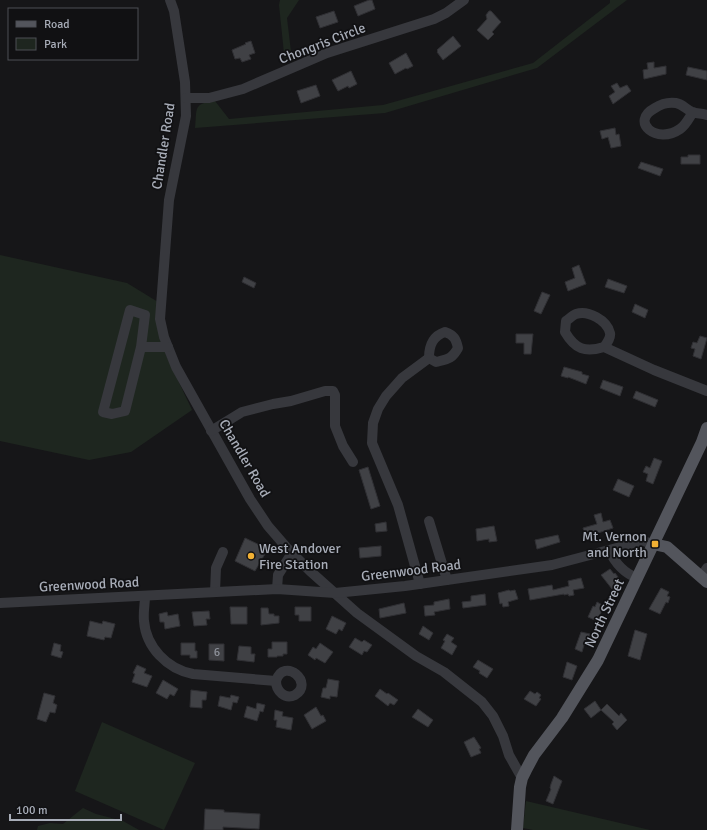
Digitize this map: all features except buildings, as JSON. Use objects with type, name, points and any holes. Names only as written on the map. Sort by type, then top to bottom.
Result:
[{"type":"main road","name":"North Street","points":[[522,778],[534,755],[562,718],[598,660],[702,442],[707,428]]},
{"type":"main road","points":[[654,544],[667,547],[705,576]]},
{"type":"main road","points":[[517,830],[522,778]]},
{"type":"street","name":"Chandler Road","points":[[170,0],[174,11],[186,82],[186,116],[169,200],[160,303],[160,324],[176,367],[250,498],[265,521],[292,553],[357,613],[416,656],[444,672],[482,702],[493,716],[503,736],[509,755],[522,778]]},
{"type":"street","name":"Chongris Circle","points":[[186,98],[210,98],[243,89],[327,53],[434,19],[446,13],[464,0]]},
{"type":"street","points":[[693,112],[707,115]]},
{"type":"street","points":[[130,310],[145,315],[141,347],[125,411],[112,414],[103,412],[130,310]]},
{"type":"street","points":[[604,347],[609,338],[610,332],[606,325],[595,316],[576,314],[566,321],[565,332],[572,343],[579,347],[597,350],[604,347],[654,370],[707,391]]},
{"type":"street","points":[[141,347],[168,347]]},
{"type":"street","points":[[420,584],[398,505],[372,443],[373,423],[378,409],[386,396],[402,378],[429,358]]},
{"type":"street","points":[[212,431],[242,412],[273,404],[291,402],[326,391],[333,391],[335,395],[335,426],[343,446],[353,462]]},
{"type":"street","points":[[429,521],[447,580]]},
{"type":"street","name":"Greenwood Road","points":[[0,603],[277,590],[335,593],[420,584],[552,565],[643,541],[654,544]]},
{"type":"street","points":[[609,550],[614,560],[623,570],[637,578]]},
{"type":"street","points":[[215,592],[216,568],[223,552]]},
{"type":"street","points":[[277,590],[278,575],[292,553]]},
{"type":"street","points":[[145,596],[144,620],[148,638],[158,655],[172,666],[179,670],[193,674],[276,681]]},
{"type":"green space","points":[[280,0],[299,0],[287,18],[292,60],[285,63],[279,5]]},
{"type":"green space","points":[[610,0],[627,0],[537,68],[385,113],[195,128],[196,111],[200,105],[208,102],[215,101],[229,119],[383,105],[533,63],[610,3]]},
{"type":"green space","points":[[0,255],[127,283],[158,302],[166,355],[192,410],[131,452],[89,460],[0,441]]},
{"type":"green space","points":[[102,722],[195,763],[164,830],[75,791]]},
{"type":"green space","points":[[526,801],[650,830],[533,830],[523,828]]},
{"type":"green space","points":[[83,808],[96,814],[123,821],[139,830],[37,830],[38,826],[50,823],[63,824]]},
{"type":"place","name":"Mt. Vernon and North","points":[[655,544]]},
{"type":"place","name":"West Andover Fire Station","points":[[251,556]]}]
